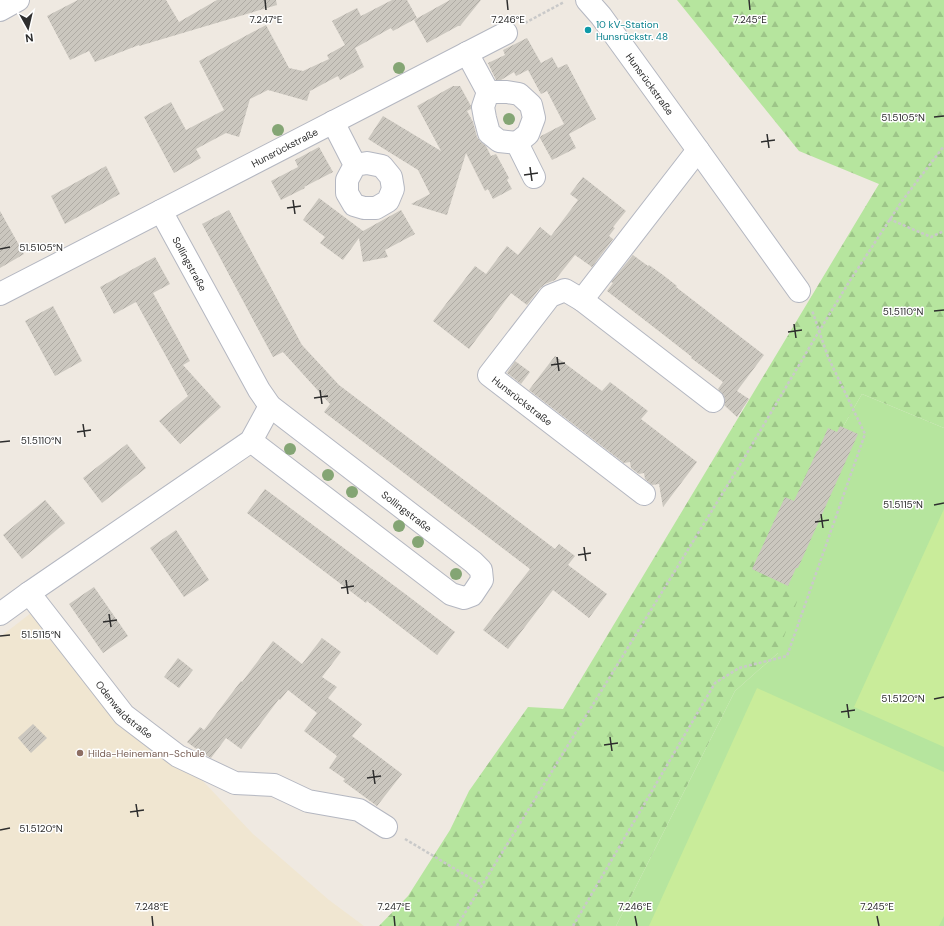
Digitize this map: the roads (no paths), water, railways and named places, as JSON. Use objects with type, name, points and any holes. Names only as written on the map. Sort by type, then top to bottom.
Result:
[{"type":"street","points":[[0,10],[18,0]]},
{"type":"street","name":"Hunsrückstraße","points":[[587,0],[606,22],[799,291]]},
{"type":"street","name":"Hunsrückstraße","points":[[0,294],[506,33]]},
{"type":"street","points":[[467,54],[488,92],[483,107],[489,133],[499,141],[517,143],[528,134],[534,118],[531,105],[519,94],[507,92],[488,92]]},
{"type":"street","points":[[333,122],[355,165]]},
{"type":"street","points":[[517,143],[534,177]]},
{"type":"street","points":[[582,300],[698,150]]},
{"type":"street","name":"Sollingstraße","points":[[161,211],[259,390],[270,406],[473,562],[481,570],[482,580],[472,595],[464,598],[451,594],[251,441]]},
{"type":"street","name":"Hunsrückstraße","points":[[644,494],[489,375],[550,296],[565,290],[582,300],[713,401]]},
{"type":"street","points":[[0,614],[251,441],[270,406]]},
{"type":"street","name":"Odenwaldstraße","points":[[29,593],[124,716],[178,756],[235,782],[274,785],[308,800],[359,810],[386,827]]},
{"type":"place","name":"10 kV-Station Hunsrückstr. 48","points":[[588,30]]},
{"type":"place","name":"Hilda-Heinemann-Schule","points":[[80,753]]}]
